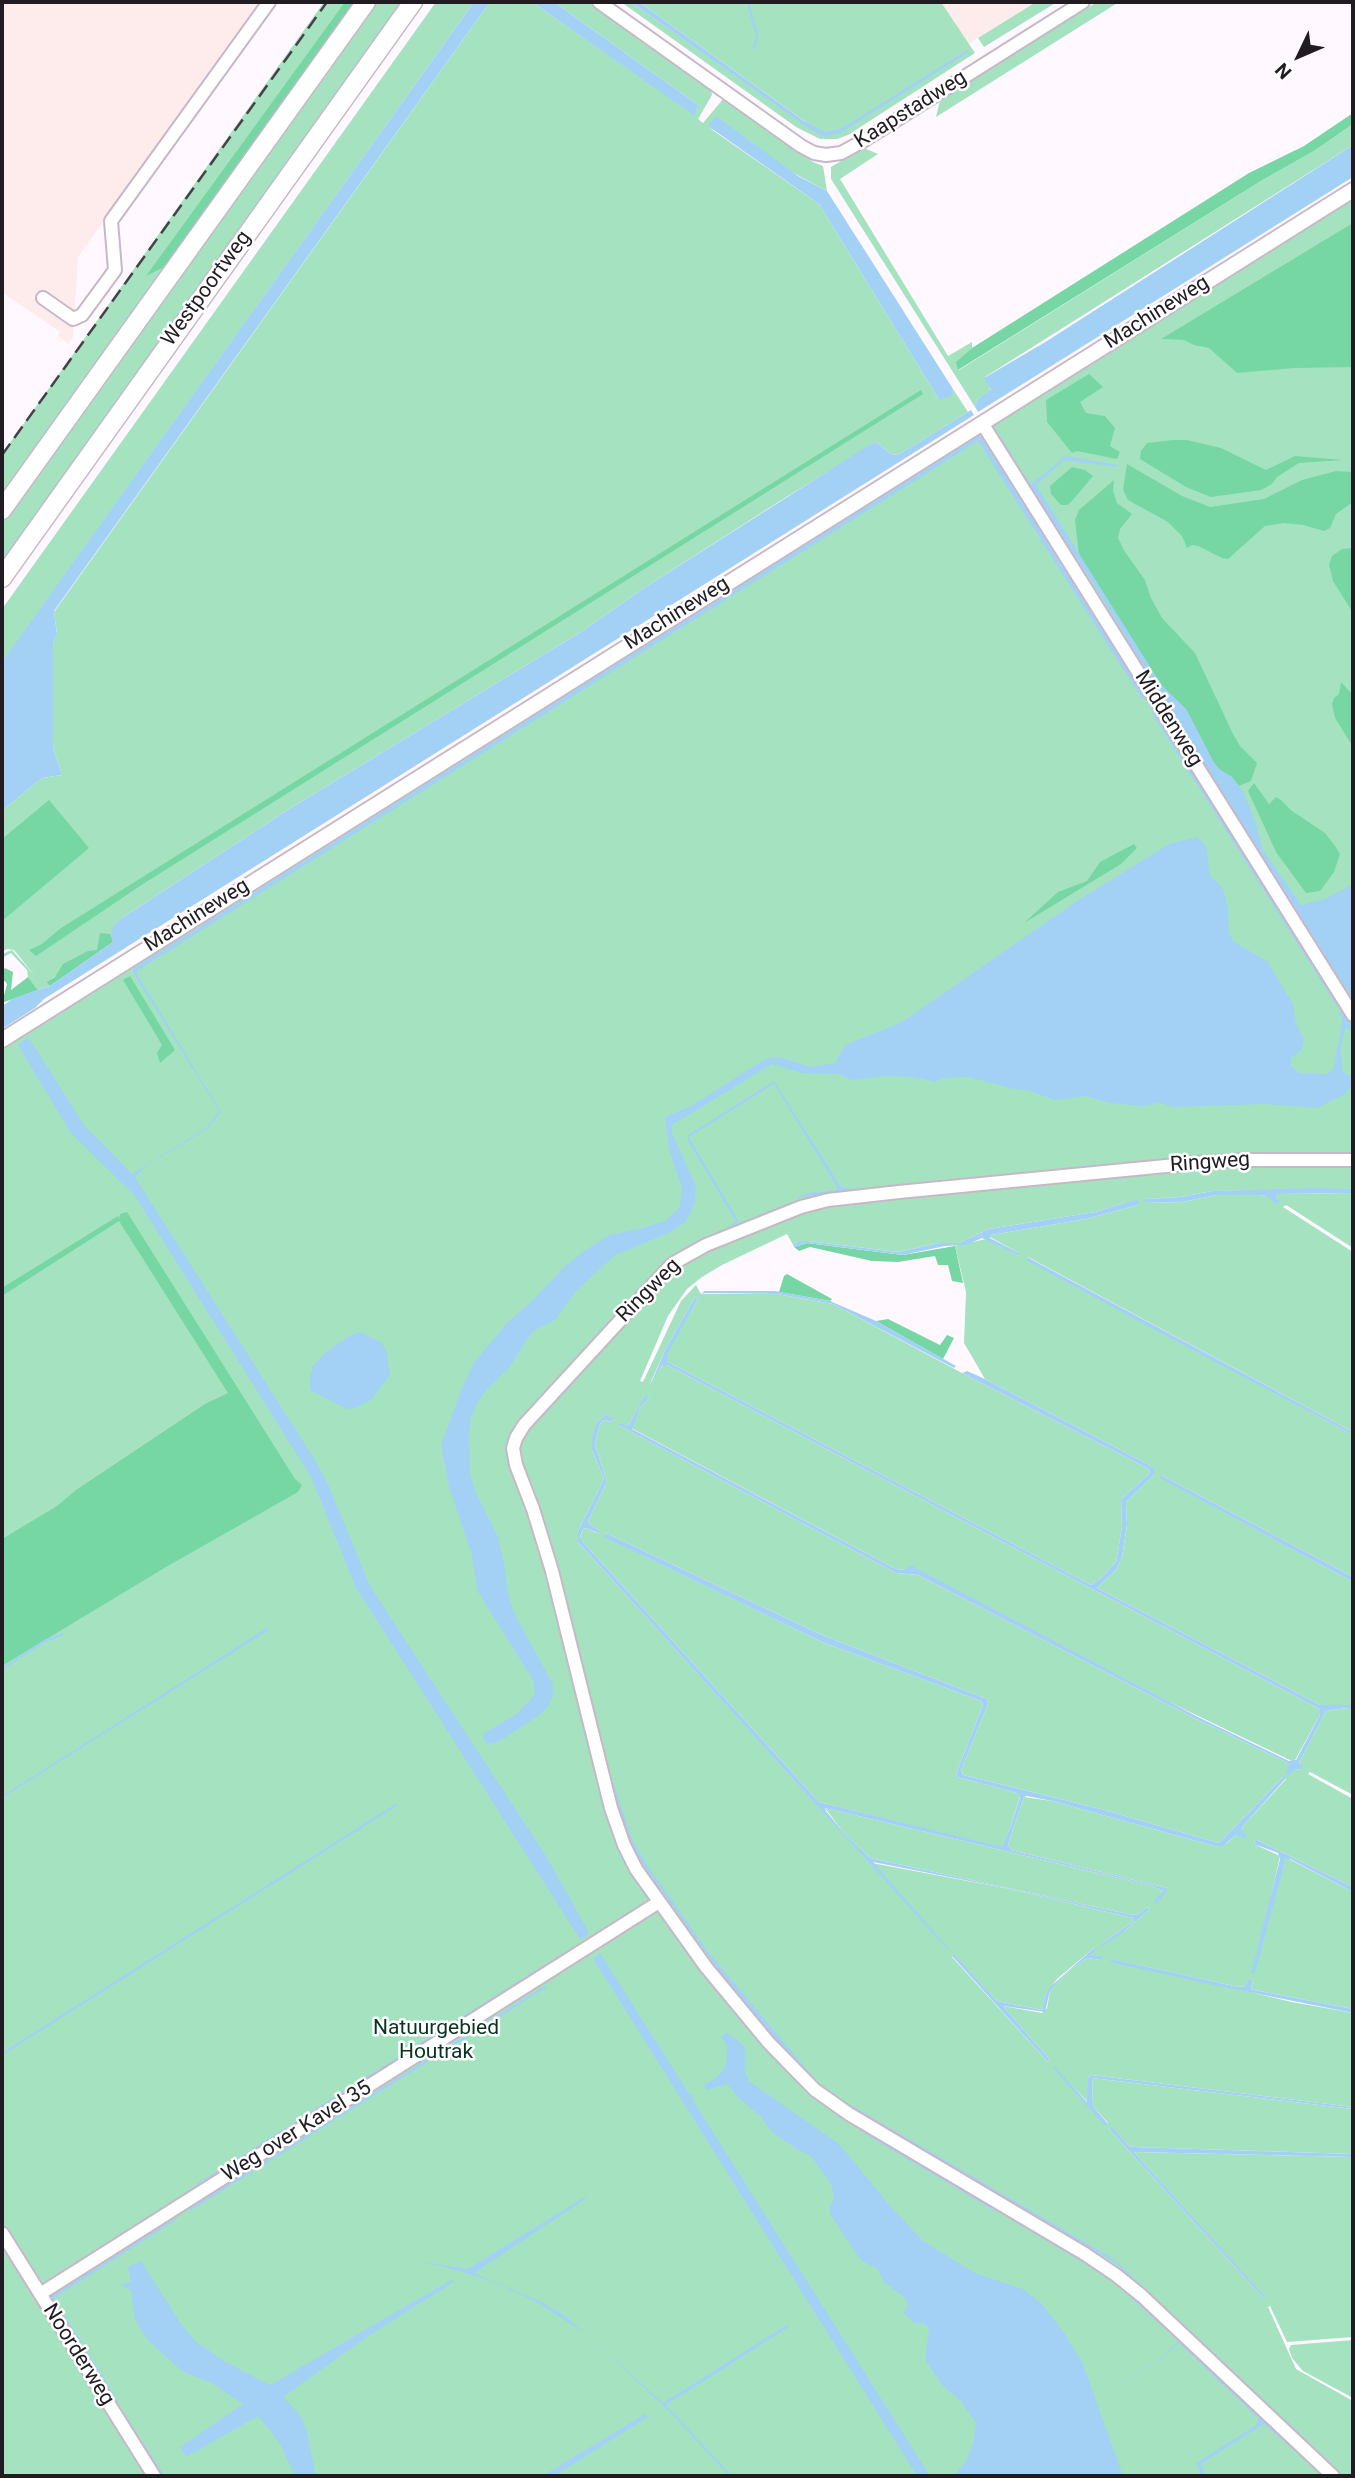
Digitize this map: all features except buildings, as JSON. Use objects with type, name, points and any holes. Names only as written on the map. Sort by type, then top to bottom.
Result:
[{"type":"main road","name":"Westpoortweg","points":[[2,510],[366,2]]},
{"type":"main road","name":"Westpoortweg","points":[[2,578],[413,2]]},
{"type":"street","points":[[43,298],[72,319],[82,315],[115,270],[110,221],[269,2]]},
{"type":"street","name":"Kaapstadweg","points":[[599,2],[801,146],[814,153],[826,155],[841,153],[863,141],[1083,2]]},
{"type":"street","name":"Machineweg","points":[[2,1040],[1353,190]]},
{"type":"street","name":"Middenweg","points":[[982,423],[1353,1015]]},
{"type":"street","name":"Ringweg","points":[[1333,2476],[1152,2305],[1116,2275],[849,2114],[815,2090],[791,2067],[716,1980],[631,1861],[615,1822],[552,1571],[513,1454],[516,1437],[524,1425],[672,1264],[690,1253],[791,1210],[820,1201],[1206,1163],[1247,1160],[1353,1160]]},
{"type":"street","name":"Weg over Kavel 35","points":[[40,2294],[659,1902]]},
{"type":"street","name":"Noorderweg","points":[[2,2233],[154,2476]]},
{"type":"shaded area","points":[[2,2],[261,2],[78,257],[73,337],[68,344],[58,336],[60,332],[2,292]]},
{"type":"shaded area","points":[[941,2],[1036,2],[968,44]]},
{"type":"green space","points":[[324,2],[355,2],[2,499],[2,454]]},
{"type":"green space","points":[[345,2],[354,2],[164,267],[146,276]]},
{"type":"green space","points":[[372,2],[404,2],[2,569],[2,519]]},
{"type":"green space","points":[[436,2],[474,2],[2,663],[2,609]]},
{"type":"green space","points":[[490,2],[532,2],[695,115],[698,105],[554,2],[590,2],[711,89],[712,95],[698,119],[703,123],[723,99],[813,162],[823,166],[827,191],[708,127],[819,204],[938,398],[951,395],[953,389],[968,412],[898,455],[891,454],[876,442],[780,501],[644,588],[581,632],[289,809],[122,918],[113,942],[46,982],[50,986],[38,990],[28,977],[27,970],[11,953],[2,958],[2,954],[12,950],[35,976],[14,950],[7,949],[2,952],[2,811],[42,778],[62,775],[53,748],[53,643],[57,634],[54,612]]},
{"type":"green space","points":[[621,2],[631,2],[815,132],[814,128],[639,2],[941,2],[975,53],[848,135],[837,139],[820,139],[796,127]]},
{"type":"green space","points":[[1036,2],[1057,2],[984,47],[978,38]]},
{"type":"green space","points":[[1097,2],[1119,2],[936,117],[940,100]]},
{"type":"green space","points":[[1353,113],[1353,124],[1314,151],[1261,181],[958,370],[956,362],[972,348],[1249,173],[1304,146]]},
{"type":"green space","points":[[1353,124],[1353,145],[985,377],[991,391],[978,399],[975,407],[831,179],[831,167],[864,148],[878,154],[840,179],[948,356],[972,342],[972,348],[957,362],[959,370],[1261,181],[1314,151]]},
{"type":"green space","points":[[1353,195],[1353,1009],[993,435],[990,423],[1002,420],[1019,409],[1021,404]]},
{"type":"green space","points":[[1353,223],[1353,367],[1237,373],[1209,348],[1184,340],[1161,339]]},
{"type":"green space","points":[[1089,374],[1103,387],[1080,402],[1086,413],[1105,416],[1115,428],[1110,446],[1120,452],[1117,459],[1077,451],[1072,453],[1047,422],[1046,400]]},
{"type":"green space","points":[[921,390],[923,394],[143,884],[36,956],[29,950],[42,944],[61,928]]},
{"type":"green space","name":"Natuurgebied Houtrak","points":[[982,430],[1353,1020],[1353,1189],[1212,1191],[1181,1197],[1145,1199],[1146,1203],[1182,1202],[1217,1195],[1260,1195],[1276,1198],[1278,1194],[1353,1193],[1353,1248],[1286,1205],[1283,1207],[1353,1252],[1353,1432],[1028,1257],[1026,1259],[1353,1435],[1353,1577],[1161,1475],[1163,1479],[1353,1582],[1353,1705],[1320,1705],[1097,1588],[1116,1570],[1122,1557],[1127,1526],[1126,1502],[1154,1475],[1151,1466],[985,1379],[964,1343],[966,1292],[955,1246],[986,1239],[1019,1256],[1019,1253],[990,1237],[991,1235],[1086,1219],[1138,1205],[1125,1203],[1095,1212],[989,1229],[959,1243],[939,1243],[898,1252],[808,1241],[798,1241],[793,1245],[787,1234],[722,1265],[687,1289],[668,1316],[640,1381],[643,1382],[681,1301],[696,1285],[701,1294],[777,1294],[833,1304],[1149,1469],[1150,1473],[1121,1499],[1122,1527],[1116,1562],[1091,1585],[668,1362],[666,1355],[698,1299],[695,1297],[665,1350],[650,1384],[663,1364],[667,1365],[1316,1707],[1320,1710],[1320,1715],[1294,1762],[1169,1702],[912,1567],[902,1570],[894,1568],[631,1428],[640,1408],[649,1398],[646,1395],[628,1426],[618,1425],[896,1573],[918,1575],[1196,1719],[1284,1761],[1289,1768],[1301,1770],[1299,1763],[1326,1711],[1347,1708],[1353,1710],[1353,1795],[1310,1772],[1308,1774],[1353,1799],[1353,1887],[1255,1839],[1254,1844],[1280,1856],[1270,1901],[1274,1899],[1286,1859],[1353,1892],[1353,2009],[1254,1990],[1251,1989],[1253,1981],[1250,1979],[1245,1987],[1234,1986],[1110,1959],[1292,2002],[1353,2013],[1353,2107],[1091,2075],[1088,2078],[1088,2102],[1054,2068],[1105,2125],[1108,2123],[1093,2106],[1092,2078],[1353,2109],[1353,2154],[1134,2147],[1129,2146],[1112,2128],[1109,2129],[1264,2299],[1134,2152],[1353,2157],[1353,2337],[1287,2342],[1270,2306],[1268,2307],[1296,2369],[1353,2401],[1353,2476],[2,2476],[2,1045]],"holes":[[[605,1415],[613,1419],[611,1422],[604,1420],[600,1424],[595,1444],[607,1482],[588,1521],[599,1530],[597,1533],[583,1529],[580,1538],[819,1802],[1002,1848],[1020,1796],[957,1777],[983,1705],[981,1701],[822,1642],[605,1537],[606,1533],[822,1635],[987,1699],[988,1704],[961,1770],[963,1775],[1101,1809],[1219,1843],[1283,1777],[1286,1779],[1243,1826],[1241,1830],[1245,1838],[1236,1835],[1218,1847],[1052,1801],[1024,1797],[1008,1844],[1011,1850],[1167,1888],[1156,1903],[1163,1891],[1152,1886],[825,1808],[843,1832],[870,1858],[1128,1914],[1137,1915],[1147,1907],[1150,1909],[1125,1931],[1101,1944],[1134,1921],[1133,1918],[1010,1889],[872,1863],[949,1950],[578,1542],[578,1531],[604,1479],[592,1450],[596,1423]],[[1096,1949],[1091,1955],[1101,1960],[1087,1958],[1067,1973],[1050,1991],[1047,2008],[1042,2013],[1003,2006],[1050,2060],[1048,2062],[952,1957],[954,1955],[997,2001],[1042,2010],[1045,1995],[1057,1979]]]},
{"type":"green space","points":[[1187,440],[1221,448],[1266,470],[1295,456],[1343,460],[1299,463],[1261,490],[1211,497],[1186,487],[1140,459],[1141,451],[1147,443]]},
{"type":"green space","points":[[1127,464],[1182,496],[1210,507],[1264,499],[1302,480],[1336,471],[1353,472],[1353,502],[1336,514],[1330,528],[1324,531],[1284,523],[1265,526],[1228,559],[1222,558],[1198,546],[1187,548],[1182,536],[1168,522],[1128,500],[1123,490]]},
{"type":"green space","points":[[1072,467],[1085,470],[1093,476],[1071,502],[1061,505],[1051,494],[1050,486]]},
{"type":"green space","points":[[1114,480],[1113,491],[1117,503],[1132,514],[1120,529],[1118,538],[1145,580],[1162,618],[1195,653],[1240,746],[1257,763],[1251,781],[1239,786],[1214,763],[1186,709],[1162,686],[1079,555],[1075,520],[1079,510]]},
{"type":"green space","points":[[1353,548],[1353,613],[1333,581],[1329,565],[1332,556],[1342,549]]},
{"type":"green space","points":[[1341,682],[1353,695],[1353,747],[1335,718],[1332,704],[1339,694]]},
{"type":"green space","points":[[1254,783],[1269,804],[1276,797],[1325,833],[1340,854],[1334,872],[1320,891],[1306,893],[1276,852],[1248,791]]},
{"type":"green space","points":[[49,800],[89,848],[2,921],[2,839]]},
{"type":"green space","points":[[1134,844],[1137,848],[1121,864],[1024,923],[1058,892],[1087,881],[1100,862]]},
{"type":"green space","points":[[100,933],[110,934],[113,942],[50,986],[46,982],[55,977],[63,964],[88,951],[97,950]]},
{"type":"green space","points":[[5,968],[13,972],[11,990],[28,977],[38,990],[2,1003],[7,984],[2,982]]},
{"type":"green space","points":[[130,976],[175,1050],[160,1063],[157,1053],[162,1045],[123,980]]},
{"type":"green space","points":[[127,1212],[295,1479],[302,1485],[298,1492],[166,1567],[2,1666],[2,1539],[57,1506],[76,1490],[205,1404],[228,1393],[119,1221],[2,1296],[2,1288]]},
{"type":"green space","points":[[807,1243],[903,1255],[955,1246],[963,1283],[952,1281],[948,1265],[938,1265],[935,1256],[898,1262],[872,1261],[810,1247],[799,1251],[794,1247]]},
{"type":"green space","points":[[787,1274],[832,1299],[830,1301],[779,1292]]},
{"type":"green space","points":[[888,1319],[940,1345],[947,1335],[954,1338],[943,1359],[876,1321]]},
{"type":"green space","points":[[1353,2340],[1353,2398],[1303,2371],[1292,2358],[1289,2349],[1291,2345]]},
{"type":"water","points":[[474,2],[490,2],[54,611],[57,635],[53,643],[53,748],[62,775],[42,778],[2,811],[2,662]]},
{"type":"water","points":[[532,2],[554,2],[698,105],[695,116]]},
{"type":"water","points":[[631,2],[639,2],[804,121],[826,132],[842,128],[967,50],[969,52],[840,133],[825,137],[811,130]]},
{"type":"water","points":[[716,116],[798,176],[827,191],[953,389],[952,395],[941,400],[938,398],[819,204],[708,126]]},
{"type":"water","points":[[1353,145],[1353,177],[978,412],[975,407],[978,399],[991,390],[984,378],[1047,341]]},
{"type":"water","points":[[971,410],[974,415],[44,999],[2,1029],[2,1006],[14,998],[50,986],[113,942],[111,934],[114,925],[122,918],[289,809],[581,632],[644,588],[866,447],[876,442],[891,454],[898,455]]},
{"type":"water","points":[[980,435],[1145,697],[1142,699],[978,441],[137,971],[221,1112],[207,1129],[146,1166],[135,1177],[313,1457],[328,1484],[370,1586],[546,1856],[588,1931],[587,1936],[580,1939],[355,1586],[311,1477],[135,1196],[70,1132],[18,1045],[27,1038],[30,1040],[84,1125],[132,1174],[206,1128],[219,1111],[135,976],[134,968]]},
{"type":"water","points":[[1066,456],[1118,465],[1064,460],[1036,485],[1162,686],[1186,709],[1214,763],[1232,777],[1244,793],[1263,850],[1301,905],[1325,899],[1353,884],[1353,1000],[1156,688],[1105,602],[1015,465],[1015,462],[1031,484]]},
{"type":"water","points":[[1154,710],[1353,1029],[1353,1034],[1348,1028],[1345,1029],[1341,1046],[1342,1070],[1346,1075],[1353,1075],[1353,1083],[1345,1094],[1317,1108],[1265,1104],[1173,1107],[1159,1103],[1143,1106],[1109,1103],[1086,1096],[1055,1100],[1027,1090],[968,1077],[944,1078],[935,1082],[914,1077],[885,1076],[851,1080],[839,1074],[802,1073],[772,1064],[672,1125],[672,1133],[696,1186],[695,1202],[684,1223],[669,1233],[615,1255],[576,1291],[555,1320],[532,1332],[509,1368],[486,1390],[471,1417],[470,1474],[476,1493],[498,1537],[508,1593],[515,1615],[553,1684],[549,1705],[541,1714],[503,1739],[492,1744],[486,1743],[484,1733],[517,1714],[535,1694],[533,1680],[478,1592],[471,1552],[449,1487],[441,1445],[475,1361],[508,1322],[564,1267],[587,1249],[609,1235],[667,1220],[680,1206],[682,1189],[669,1149],[665,1117],[691,1106],[773,1057],[811,1067],[835,1063],[845,1045],[902,1022],[1080,899],[1169,844],[1197,837],[1206,846],[1210,876],[1224,891],[1229,934],[1234,942],[1267,961],[1293,1004],[1296,1023],[1304,1040],[1302,1049],[1291,1058],[1291,1066],[1299,1073],[1327,1074],[1333,1070],[1342,1024],[1340,1011],[1151,712]]},
{"type":"water","points":[[774,1081],[841,1187],[849,1190],[795,1198],[808,1193],[836,1190],[837,1187],[774,1084],[689,1137],[739,1222],[730,1228],[729,1226],[736,1222],[688,1141],[688,1135]]},
{"type":"water","points":[[1353,1189],[1353,1193],[1278,1194],[1276,1198],[1280,1202],[1277,1204],[1260,1195],[1217,1195],[1182,1202],[1145,1203],[1145,1199],[1181,1197],[1212,1191]]},
{"type":"water","points":[[1138,1199],[1138,1205],[1086,1219],[991,1235],[990,1238],[1019,1253],[1019,1256],[982,1238],[966,1245],[945,1246],[903,1255],[807,1243],[794,1247],[793,1245],[798,1241],[808,1241],[898,1252],[939,1243],[959,1243],[989,1229],[1095,1212]]},
{"type":"water","points":[[1027,1257],[1353,1432],[1353,1435],[1026,1260]]},
{"type":"water","points":[[704,1291],[775,1291],[830,1301],[876,1321],[956,1366],[954,1368],[833,1304],[777,1294],[701,1295]]},
{"type":"water","points":[[695,1297],[698,1299],[667,1355],[668,1362],[1091,1585],[1116,1562],[1122,1527],[1121,1499],[1150,1473],[1149,1469],[962,1373],[967,1371],[985,1379],[1151,1466],[1155,1470],[1154,1475],[1126,1502],[1127,1525],[1122,1557],[1116,1570],[1097,1588],[1320,1705],[1353,1705],[1353,1710],[1346,1708],[1326,1711],[1299,1763],[1303,1766],[1301,1770],[1295,1769],[1289,1775],[1286,1772],[1289,1765],[1284,1761],[1196,1719],[918,1575],[896,1573],[618,1425],[628,1426],[646,1394],[649,1398],[640,1408],[632,1429],[894,1568],[902,1570],[912,1566],[1198,1717],[1289,1761],[1296,1760],[1320,1715],[1320,1710],[1316,1707],[667,1365],[662,1365],[650,1386],[665,1350]]},
{"type":"water","points":[[360,1332],[382,1343],[387,1353],[390,1375],[371,1400],[347,1409],[310,1390],[310,1376],[313,1366],[327,1351]]},
{"type":"water","points":[[605,1415],[613,1418],[612,1422],[604,1420],[600,1424],[595,1444],[607,1482],[588,1521],[599,1530],[598,1533],[583,1529],[580,1537],[819,1802],[1002,1847],[1020,1797],[1017,1793],[957,1777],[983,1705],[981,1701],[822,1642],[604,1537],[606,1533],[822,1635],[987,1699],[988,1704],[961,1770],[963,1775],[1101,1809],[1219,1843],[1284,1776],[1286,1778],[1243,1826],[1241,1830],[1247,1836],[1246,1839],[1236,1835],[1218,1847],[1052,1801],[1024,1797],[1008,1844],[1011,1850],[1167,1888],[1156,1904],[1154,1901],[1163,1891],[1152,1886],[825,1808],[843,1832],[870,1858],[1128,1914],[1137,1915],[1147,1907],[1150,1909],[1103,1946],[1101,1944],[1134,1921],[1133,1918],[1010,1889],[873,1862],[948,1950],[578,1542],[578,1531],[604,1479],[592,1450],[592,1438],[596,1423]]},
{"type":"water","points":[[1161,1475],[1353,1577],[1353,1582],[1160,1478]]},
{"type":"water","points":[[556,1563],[612,1779],[632,1839],[645,1862],[709,1953],[814,2078],[812,2079],[722,1975],[636,1854],[614,1788]]},
{"type":"water","points":[[267,1628],[269,1630],[2,1798],[2,1796]]},
{"type":"water","points":[[1255,1839],[1353,1887],[1353,1892],[1286,1859],[1255,1973],[1251,1973],[1280,1859],[1278,1853],[1254,1844]]},
{"type":"water","points":[[1094,1948],[1097,1949],[1091,1955],[1102,1957],[1101,1960],[1087,1958],[1067,1973],[1050,1991],[1045,2012],[1003,2006],[1050,2060],[1048,2062],[952,1956],[954,1954],[997,2001],[1042,2010],[1050,1987]]},
{"type":"water","points":[[600,1953],[690,2095],[693,2095],[692,2099],[930,2476],[917,2476],[594,1960]]},
{"type":"water","points":[[1111,1959],[1234,1986],[1245,1987],[1249,1979],[1253,1980],[1251,1989],[1254,1990],[1353,2009],[1353,2013],[1110,1962]]},
{"type":"water","points":[[727,2033],[742,2044],[745,2050],[745,2072],[749,2081],[839,2144],[923,2241],[975,2273],[1023,2289],[1042,2304],[1083,2364],[1123,2476],[953,2476],[965,2463],[973,2444],[976,2423],[960,2400],[943,2386],[925,2360],[929,2329],[925,2324],[914,2323],[903,2312],[908,2306],[905,2298],[883,2281],[878,2269],[862,2261],[855,2252],[830,2214],[829,2207],[834,2198],[831,2184],[810,2155],[772,2132],[761,2117],[727,2084],[707,2090],[704,2086],[719,2075],[726,2065],[727,2048],[720,2036]]},
{"type":"water","points":[[1055,2067],[1087,2102],[1088,2078],[1091,2075],[1353,2109],[1092,2078],[1093,2106],[1108,2124],[1105,2126],[1053,2068]]},
{"type":"water","points":[[829,2092],[1115,2260],[1309,2442],[1117,2264],[839,2101]]},
{"type":"water","points":[[1112,2127],[1129,2146],[1134,2147],[1353,2154],[1353,2157],[1134,2152],[1266,2298],[1264,2299],[1109,2129]]},
{"type":"water","points":[[586,2196],[474,2273],[542,2302],[568,2318],[584,2333],[539,2303],[491,2281],[439,2265],[396,2260],[438,2264],[468,2269]]},
{"type":"water","points":[[995,2210],[1112,2279],[1294,2448],[1264,2424],[1201,2464],[1206,2476],[1202,2476],[1196,2463],[1256,2425],[1259,2419],[1179,2343],[1166,2355],[1112,2391],[1166,2354],[1178,2341],[1110,2279]]},
{"type":"water","points":[[176,2218],[54,2298],[118,2401],[116,2403],[50,2297]]},
{"type":"water","points":[[141,2261],[195,2341],[224,2361],[270,2385],[451,2280],[455,2281],[367,2337],[283,2397],[300,2415],[306,2428],[316,2476],[295,2476],[280,2444],[258,2416],[186,2457],[180,2447],[243,2404],[213,2384],[182,2371],[148,2340],[135,2320],[131,2291],[121,2285],[131,2281],[128,2267]]},
{"type":"water","points":[[788,2324],[789,2327],[666,2405],[732,2476],[729,2476],[672,2414],[595,2342],[663,2403]]},
{"type":"water","points":[[645,2414],[648,2417],[554,2476],[542,2476]]},
{"type":"waterway","points":[[748,2],[757,36],[754,48]]},
{"type":"waterway","points":[[1001,439],[1011,455]]},
{"type":"waterway","points":[[2,1669],[43,1642],[63,1634]]},
{"type":"waterway","points":[[2,2054],[396,1805]]},
{"type":"waterway","points":[[197,2185],[562,1955]]},
{"type":"waterway","points":[[191,2209],[545,1987]]},
{"type":"waterway","points":[[861,2130],[995,2210]]},
{"type":"waterway","points":[[122,2412],[163,2476]]},
{"type":"railway","points":[[2,455],[327,2]]}]
